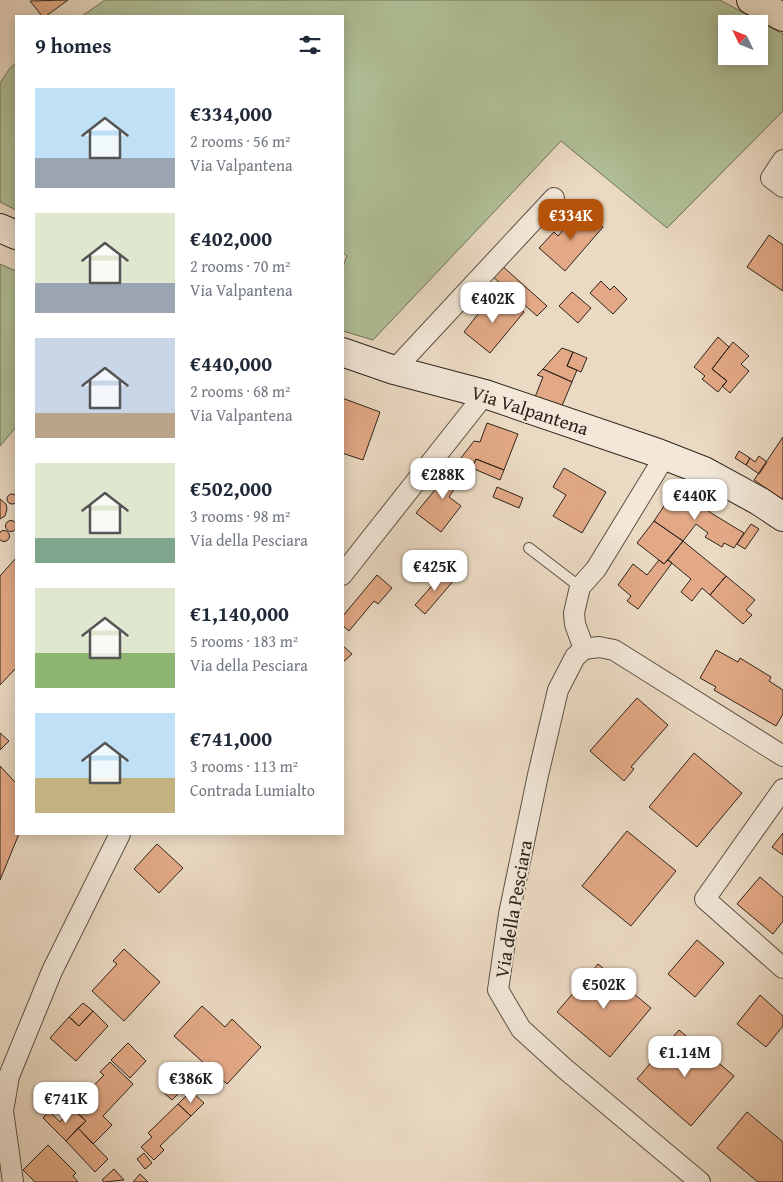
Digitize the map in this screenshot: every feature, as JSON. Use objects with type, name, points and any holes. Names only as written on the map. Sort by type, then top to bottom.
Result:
[{"type":"highway","points":[[751,0],[783,17]]},
{"type":"street","points":[[783,160],[771,178],[783,187]]},
{"type":"street","points":[[394,370],[554,198]]},
{"type":"street","points":[[0,228],[15,235]]},
{"type":"street","name":"Via Valpantena","points":[[344,353],[394,370],[485,394],[665,456],[704,471],[759,501],[783,517]]},
{"type":"street","points":[[344,572],[485,394]]},
{"type":"street","points":[[665,456],[596,569],[580,587],[574,613],[575,624],[584,649],[599,647],[614,650],[783,756]]},
{"type":"street","name":"Via della Pesciara","points":[[584,649],[575,657],[558,690],[509,914],[498,990],[521,1028],[564,1068],[700,1182]]},
{"type":"street","points":[[783,789],[705,899],[783,968]]},
{"type":"street","points":[[13,1182],[2,1110],[5,1074],[52,971],[120,835]]},
{"type":"lane","points":[[528,548],[580,587]]},
{"type":"green space","points":[[105,0],[720,0],[748,15],[718,15],[718,65],[768,65],[768,26],[783,34],[783,111],[667,228],[561,141],[373,340],[344,331],[344,264],[347,256],[344,254],[344,15],[83,15]]},
{"type":"green space","points":[[15,64],[15,210],[0,202],[0,83]]},
{"type":"green space","points":[[0,264],[15,271],[15,428],[0,446]]},
{"type":"building","points":[[68,0],[47,15],[41,15],[30,1]]},
{"type":"building","points":[[577,214],[589,224],[593,218],[603,227],[565,271],[539,248],[554,232],[558,236]]},
{"type":"building","points":[[769,235],[783,245],[783,291],[747,267]]},
{"type":"building","points":[[500,264],[547,306],[537,316],[491,275]]},
{"type":"building","points":[[601,281],[610,290],[614,286],[627,299],[613,314],[590,293]]},
{"type":"building","points":[[572,292],[591,308],[578,323],[559,306]]},
{"type":"building","points":[[489,300],[501,310],[509,300],[524,312],[490,353],[464,332]]},
{"type":"building","points":[[718,337],[729,347],[712,369],[727,381],[718,392],[702,379],[705,376],[694,367]]},
{"type":"building","points":[[733,342],[749,356],[741,364],[749,371],[730,393],[722,386],[727,381],[712,369]]},
{"type":"building","points":[[562,348],[573,352],[567,366],[577,370],[572,382],[543,369]]},
{"type":"building","points":[[573,352],[587,358],[581,372],[567,366]]},
{"type":"building","points":[[543,369],[572,382],[561,408],[535,397],[543,377],[537,375]]},
{"type":"building","points":[[344,399],[380,412],[363,460],[344,454]]},
{"type":"building","points":[[487,423],[518,434],[504,470],[476,459],[472,468],[457,463],[474,441],[480,442]]},
{"type":"building","points":[[783,437],[783,500],[754,480]]},
{"type":"building","points":[[739,451],[750,458],[746,465],[735,458]]},
{"type":"building","points":[[759,456],[767,462],[759,474],[746,465],[750,458],[755,462]]},
{"type":"building","points":[[476,459],[504,470],[500,480],[472,468]]},
{"type":"building","points":[[457,463],[469,467],[449,497],[461,506],[441,532],[416,513]]},
{"type":"building","points":[[564,468],[606,492],[582,533],[553,516],[566,495],[553,487]]},
{"type":"building","points":[[497,487],[523,498],[519,508],[493,497]]},
{"type":"building","points":[[676,488],[711,513],[744,533],[734,548],[724,543],[722,547],[705,537],[708,533],[696,524],[683,541],[654,521]]},
{"type":"building","points":[[10,494],[14,494],[15,502],[10,504],[7,501],[7,497]]},
{"type":"building","points":[[0,499],[6,504],[7,509],[5,516],[0,519]]},
{"type":"building","points":[[654,521],[683,541],[664,564],[637,543]]},
{"type":"building","points":[[7,522],[15,522],[15,530],[11,532],[5,526]]},
{"type":"building","points":[[751,524],[759,529],[745,549],[737,544]]},
{"type":"building","points":[[4,530],[9,534],[8,540],[4,542],[0,540],[0,532]]},
{"type":"building","points":[[683,541],[726,576],[710,595],[702,588],[692,601],[681,592],[691,579],[668,560]]},
{"type":"building","points":[[15,559],[15,669],[0,685],[0,576]]},
{"type":"building","points":[[659,560],[664,564],[668,560],[672,563],[638,609],[627,601],[631,596],[618,585],[633,564],[647,575]]},
{"type":"building","points":[[445,571],[455,579],[425,614],[415,605]]},
{"type":"building","points":[[377,575],[392,588],[378,604],[374,601],[349,631],[344,627],[344,615]]},
{"type":"building","points":[[726,576],[755,600],[746,610],[752,615],[743,624],[710,595]]},
{"type":"building","points":[[344,647],[352,654],[344,661]]},
{"type":"building","points":[[716,650],[738,662],[740,658],[771,677],[769,681],[783,690],[783,714],[776,726],[714,690],[716,687],[700,678]]},
{"type":"building","points":[[637,698],[668,725],[631,767],[634,769],[624,781],[590,751]]},
{"type":"building","points":[[0,733],[9,741],[0,750]]},
{"type":"building","points":[[694,753],[742,793],[697,847],[649,807]]},
{"type":"building","points":[[0,766],[15,782],[15,835],[19,835],[0,880]]},
{"type":"building","points":[[627,831],[676,871],[631,926],[582,886]]},
{"type":"building","points":[[783,833],[783,855],[772,847]]},
{"type":"building","points":[[157,844],[183,868],[159,893],[134,869]]},
{"type":"building","points":[[760,877],[783,897],[783,921],[773,934],[737,904]]},
{"type":"building","points":[[697,940],[724,963],[695,997],[668,974]]},
{"type":"building","points":[[124,949],[160,982],[124,1021],[92,991],[117,964],[113,961]]},
{"type":"building","points":[[598,964],[651,1008],[610,1057],[557,1012]]},
{"type":"building","points":[[760,995],[783,1016],[783,1026],[766,1047],[737,1024]]},
{"type":"building","points":[[83,1003],[93,1011],[79,1026],[69,1017]]},
{"type":"building","points":[[202,1006],[225,1027],[232,1019],[261,1047],[227,1084],[174,1036]]},
{"type":"building","points":[[93,1011],[108,1026],[76,1061],[50,1038],[69,1017],[79,1026]]},
{"type":"building","points":[[679,1030],[734,1076],[691,1126],[637,1079]]},
{"type":"building","points":[[128,1043],[146,1061],[130,1078],[111,1060]]},
{"type":"building","points":[[110,1062],[133,1084],[103,1116],[112,1125],[93,1144],[78,1128],[86,1121],[72,1108],[104,1075],[100,1072]]},
{"type":"building","points":[[177,1072],[188,1084],[172,1100],[162,1091],[165,1088],[163,1086]]},
{"type":"building","points":[[191,1091],[204,1103],[191,1116],[178,1104]]},
{"type":"building","points":[[178,1104],[191,1116],[160,1146],[164,1150],[154,1160],[141,1147],[152,1137],[148,1133]]},
{"type":"building","points":[[72,1108],[86,1121],[66,1141],[43,1118],[49,1111],[60,1122]]},
{"type":"building","points":[[747,1112],[783,1142],[783,1182],[758,1182],[717,1148]]},
{"type":"building","points":[[78,1128],[108,1159],[95,1172],[66,1141]]},
{"type":"building","points":[[48,1145],[76,1173],[73,1176],[78,1182],[35,1182],[23,1170]]},
{"type":"building","points":[[144,1153],[152,1163],[145,1169],[137,1159]]},
{"type":"building","points":[[114,1169],[124,1180],[104,1182],[102,1180]]},
{"type":"building","points":[[140,1174],[148,1182],[133,1182]]}]
